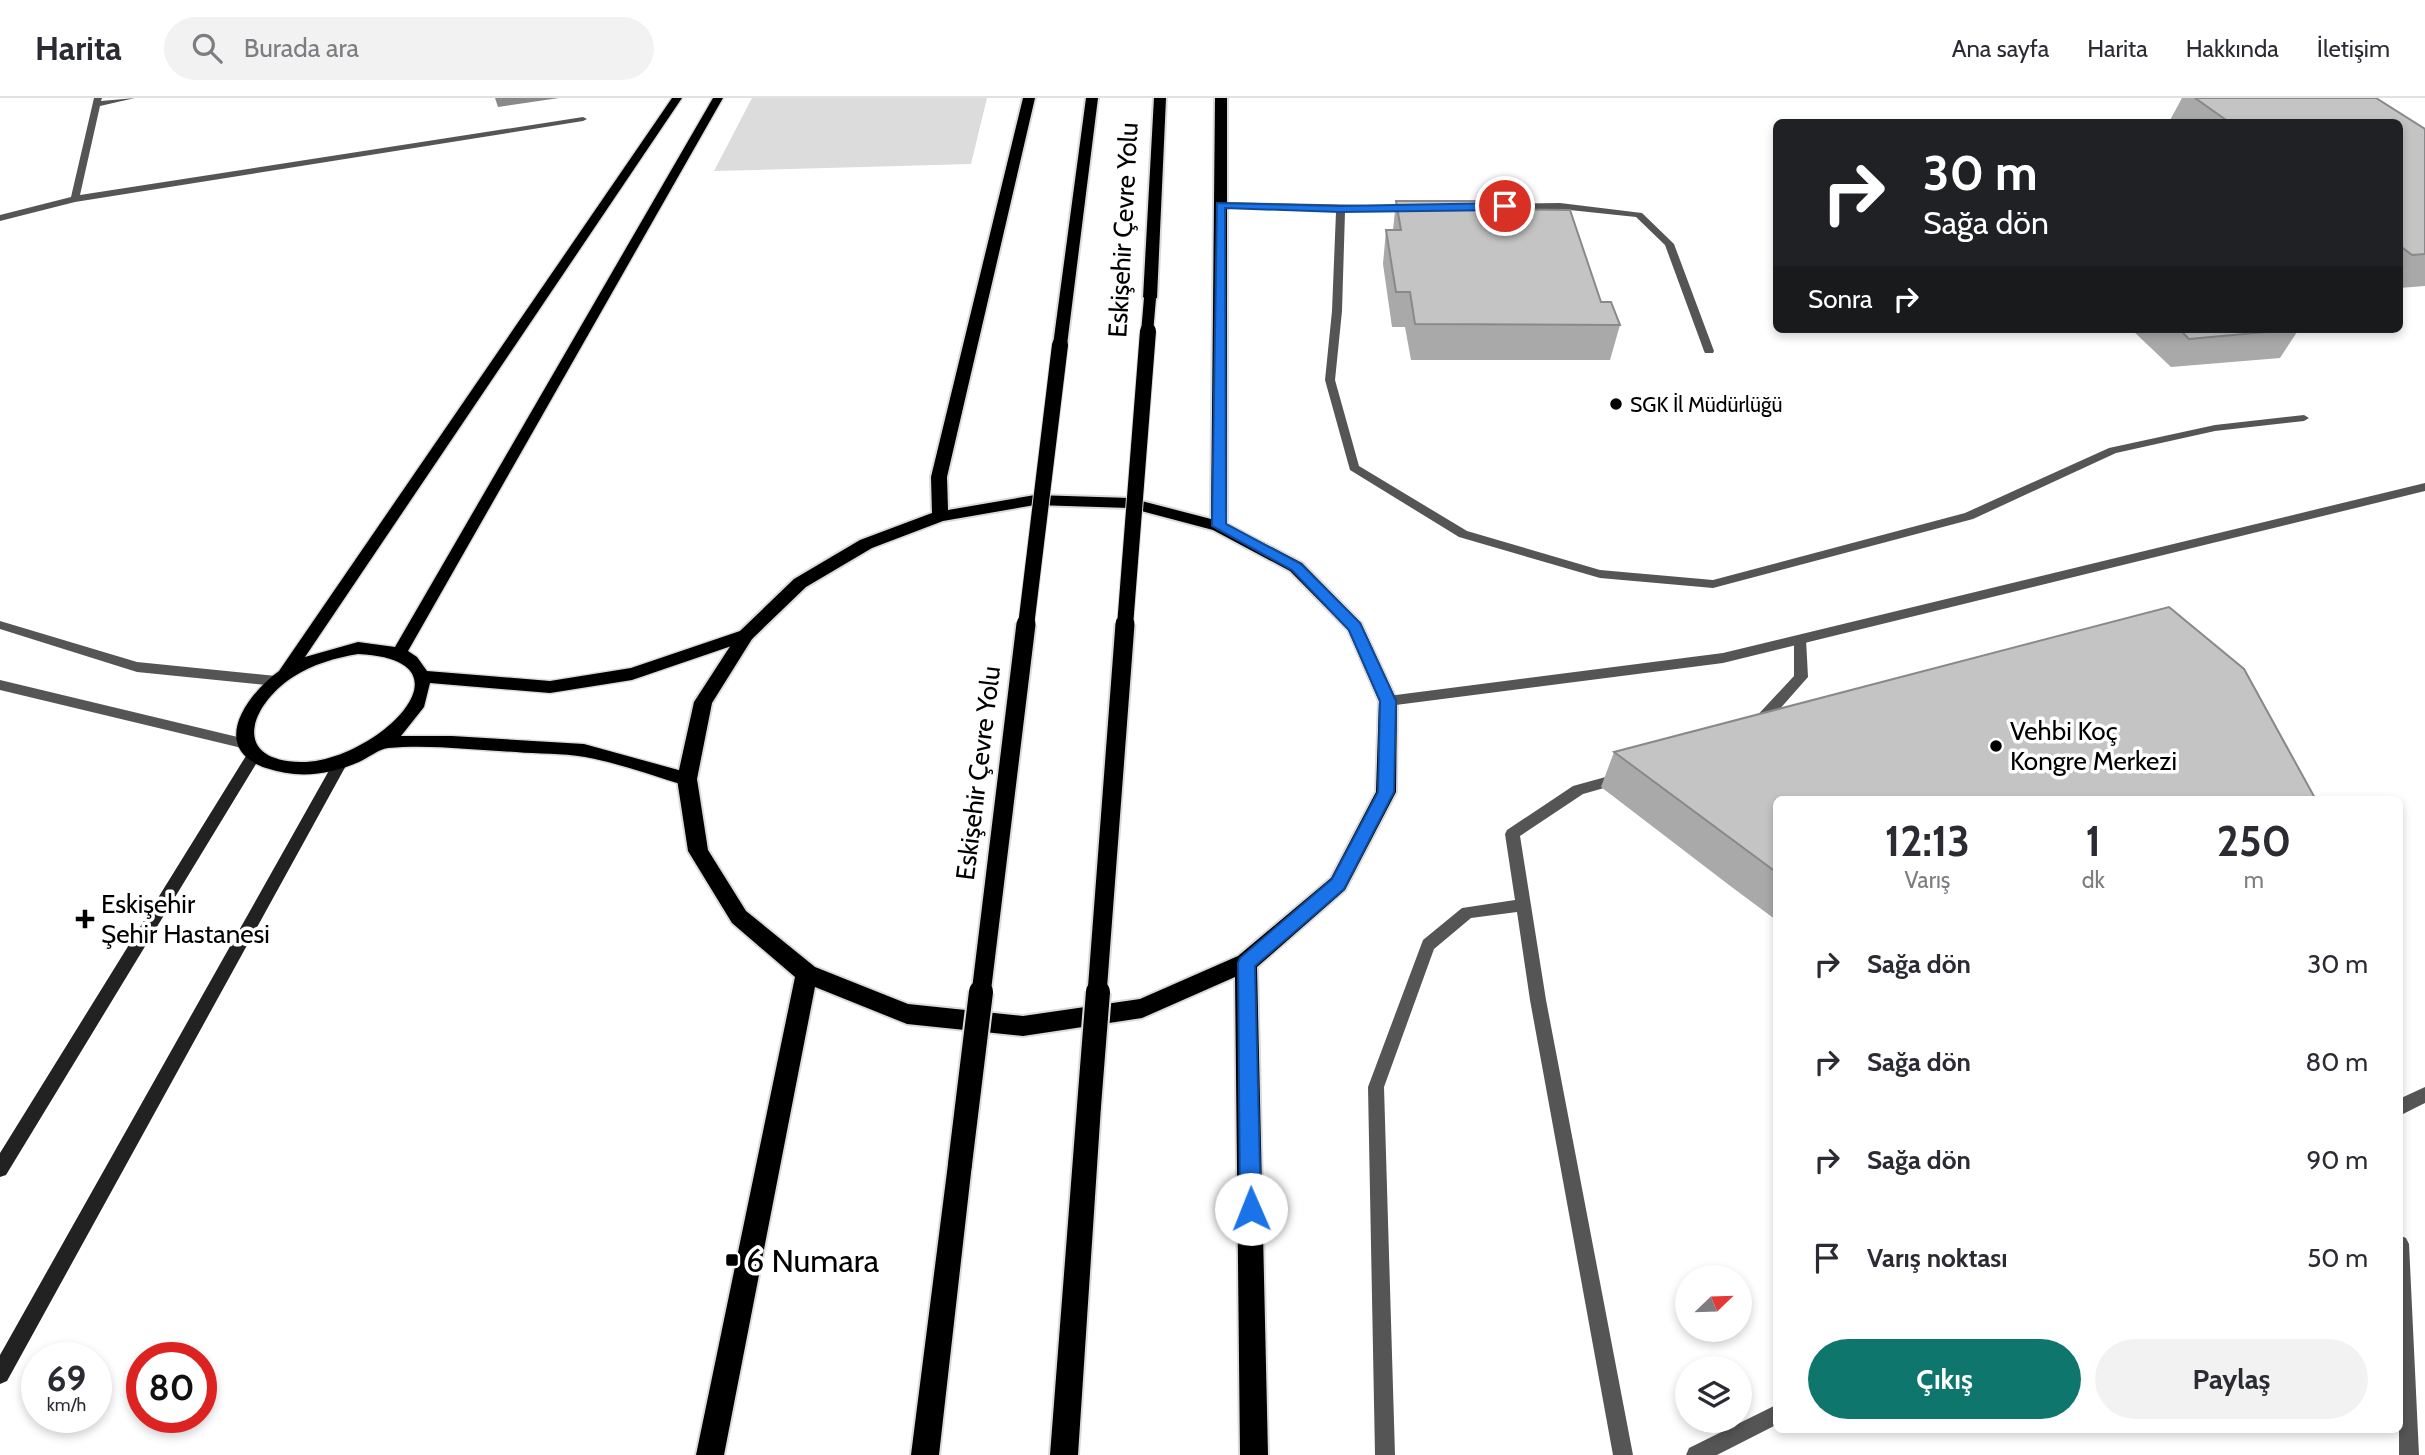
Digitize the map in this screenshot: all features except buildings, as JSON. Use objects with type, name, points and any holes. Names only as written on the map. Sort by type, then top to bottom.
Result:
[{"type":"highway","points":[[940,516],[939,477],[1029,98]]},
{"type":"highway","name":"Eskişehir Çevre Yolu","points":[[925,1455],[1092,98]]},
{"type":"highway","name":"Eskişehir Çevre Yolu","points":[[1064,1455],[1150,298],[1160,98]]},
{"type":"highway","points":[[1219,526],[1220,98]]},
{"type":"highway","points":[[1035,500],[1130,503],[1219,526],[1296,567],[1355,627],[1388,701],[1386,792],[1338,884],[1247,963],[1142,1008],[1023,1026],[907,1014],[807,974],[739,917],[698,850],[687,779],[703,702],[746,635],[800,583],[866,544],[940,516],[1035,500]]},
{"type":"highway","points":[[1247,963],[1254,1455]]},
{"type":"highway","points":[[710,1455],[807,974]]},
{"type":"main road","points":[[281,677],[677,98]]},
{"type":"main road","points":[[399,653],[718,98]]},
{"type":"main road","points":[[421,676],[550,687],[632,674],[746,635]]},
{"type":"main road","points":[[380,649],[399,653],[413,663],[421,676],[422,691],[415,709],[402,726],[382,742],[341,762],[315,768],[290,768],[269,764],[250,749],[244,730],[250,711],[264,691],[281,677],[309,661],[334,652],[380,649]]},
{"type":"main road","points":[[382,742],[452,742],[584,750],[687,779]]},
{"type":"main road","points":[[0,1169],[250,749]]},
{"type":"main road","points":[[0,1374],[341,762]]},
{"type":"street","points":[[75,199],[97,101],[131,98]]},
{"type":"street","points":[[0,218],[75,199],[583,119]]},
{"type":"street","points":[[1220,205],[1340,209],[1423,208]]},
{"type":"street","points":[[1464,207],[1560,206],[1639,215],[1669,244],[1709,351]]},
{"type":"street","points":[[1340,209],[1337,311],[1330,380],[1354,468],[1463,534],[1600,574],[1713,584],[1969,516],[2113,450],[2215,428],[2304,418]]},
{"type":"street","points":[[1388,701],[1723,659],[2425,487]]},
{"type":"street","points":[[0,625],[136,667],[281,677]]},
{"type":"street","points":[[1750,733],[1801,677],[1800,639]]},
{"type":"street","points":[[0,685],[250,749]]},
{"type":"street","points":[[1623,1455],[1522,905],[1512,834],[1578,790],[1641,772]]},
{"type":"street","points":[[1385,1455],[1376,1087],[1428,945],[1467,912],[1522,905]]},
{"type":"street","points":[[2403,1106],[2425,1095]]},
{"type":"street","points":[[2403,1314],[2409,1455]]},
{"type":"street","points":[[1696,1455],[1773,1416]]},
{"type":"shaded area","points":[[752,98],[987,98],[971,164],[714,171]]},
{"type":"place","name":"SGK İl Müdürlüğü","points":[[1616,404]]},
{"type":"place","name":"Vehbi Koç Kongre Merkezi","points":[[1996,746]]},
{"type":"place","name":"Eskişehir Şehir Hastanesi","points":[[85,919]]},
{"type":"place","name":"6 Numara","points":[[732,1260]]},
{"type":"route","points":[[1251,1209],[1247,963],[1338,884],[1386,792],[1388,701],[1355,627],[1296,567],[1219,526],[1220,205],[1340,209],[1505,206]]}]
